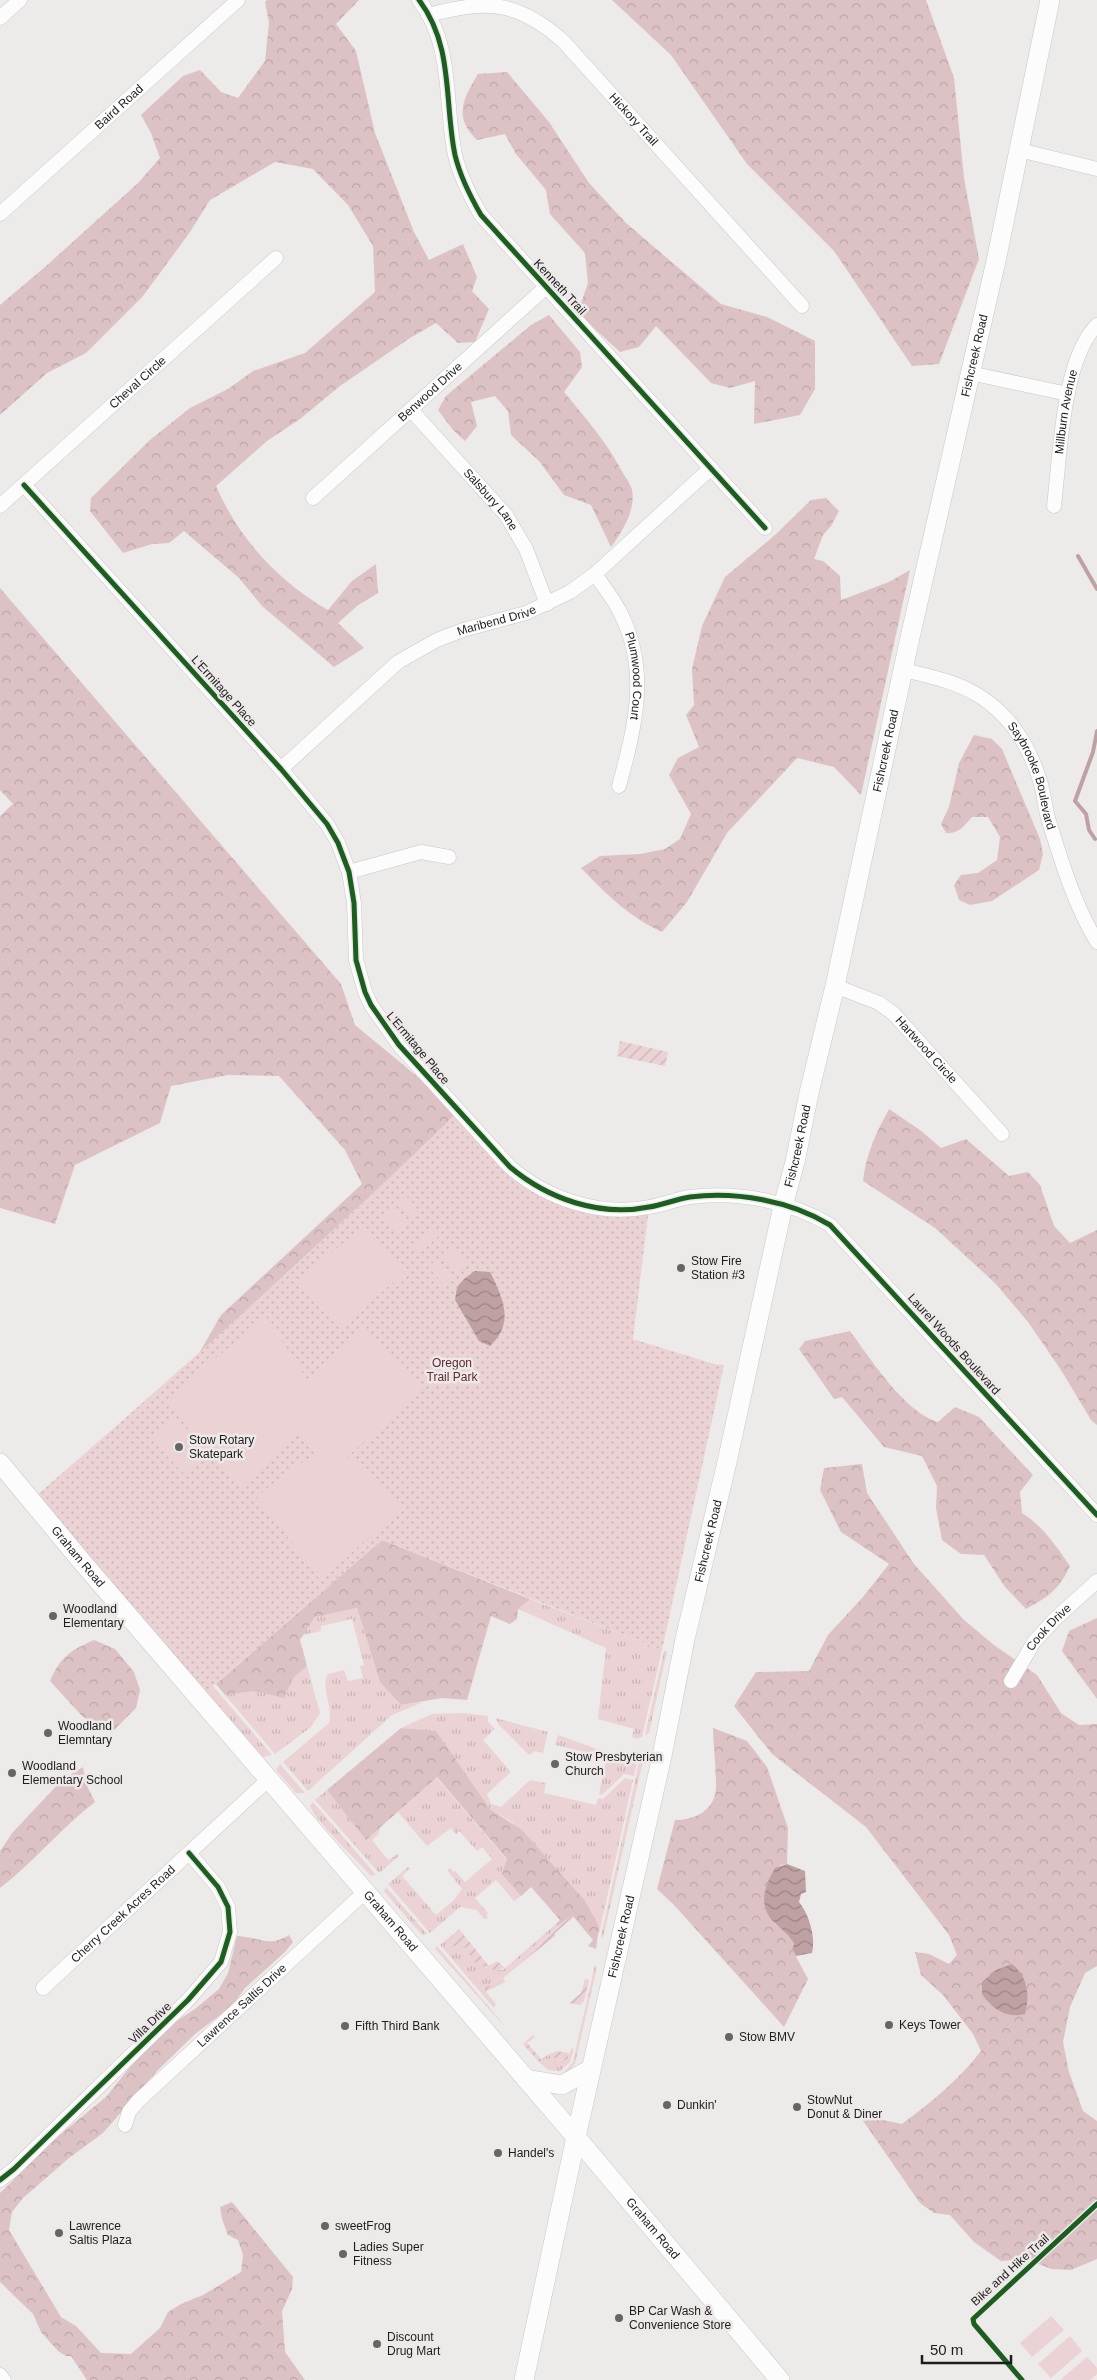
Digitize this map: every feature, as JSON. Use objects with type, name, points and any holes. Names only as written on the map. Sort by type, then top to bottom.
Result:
[{"type":"main road","name":"Fishcreek Road","points":[[524,2380],[591,2069],[662,1756],[685,1639],[835,986],[1019,150],[1050,0]]},
{"type":"main road","name":"Graham Road","points":[[0,1463],[83,1563],[270,1778],[576,2137],[780,2380]]},
{"type":"main road","points":[[526,2079],[562,2085],[591,2069]]},
{"type":"street","points":[[0,18],[20,0]]},
{"type":"street","name":"Baird Road","points":[[0,214],[238,0]]},
{"type":"street","name":"Kenneth Trail","points":[[419,0],[440,41],[444,57],[452,139],[456,156],[466,186],[481,215],[765,528]]},
{"type":"street","name":"Hickory Trail","points":[[428,15],[457,7],[487,4],[523,13],[548,27],[563,41],[802,306]]},
{"type":"street","points":[[1019,150],[1097,169]]},
{"type":"street","name":"Cheval Circle","points":[[0,506],[276,258]]},
{"type":"street","name":"Benwood Drive","points":[[313,498],[546,287]]},
{"type":"street","name":"Millburn Avenue","points":[[1054,506],[1068,394],[1082,345],[1097,325]]},
{"type":"street","points":[[970,373],[1068,394]]},
{"type":"street","name":"Salsbury Lane","points":[[411,410],[506,515],[526,549],[547,604]]},
{"type":"street","name":"Maribend Drive","points":[[281,769],[408,655],[463,630],[526,613],[570,592],[595,574],[710,468]]},
{"type":"street","name":"L'Ermitage Place","points":[[24,485],[281,769],[327,824],[338,843],[349,872],[354,903],[356,960],[365,992],[371,1005],[388,1031],[404,1050],[497,1154],[528,1182],[572,1202],[593,1208],[632,1210],[688,1197],[707,1196],[734,1196],[783,1206]]},
{"type":"street","name":"Plumwood Court","points":[[595,574],[626,624],[633,646],[638,675],[636,714],[619,786]]},
{"type":"street","name":"Saybrooke Boulevard","points":[[904,670],[941,679],[974,693],[997,708],[1022,739],[1031,755],[1041,783],[1047,815],[1064,869],[1097,942]]},
{"type":"street","points":[[349,872],[421,852],[449,857]]},
{"type":"street","name":"Hartwood Circle","points":[[835,986],[879,1003],[894,1014],[1002,1134]]},
{"type":"street","name":"Laurel Woods Boulevard","points":[[783,1206],[814,1215],[830,1225],[845,1239],[1097,1515]]},
{"type":"street","name":"Cook Drive","points":[[1011,1681],[1034,1642],[1054,1620],[1097,1581]]},
{"type":"street","name":"Cherry Creek Acres Road","points":[[43,1988],[270,1778]]},
{"type":"street","name":"Villa Drive","points":[[0,2180],[14,2169],[188,2000],[221,1962],[230,1932],[228,1907],[212,1878],[189,1854]]},
{"type":"street","name":"Lawrence Saltis Drive","points":[[125,2125],[129,2112],[138,2101],[366,1892]]},
{"type":"street","points":[[0,2375],[4,2380]]},
{"type":"green space","points":[[267,0],[359,0],[336,24],[356,51],[375,133],[414,232],[429,260],[463,244],[477,277],[472,291],[489,309],[475,342],[458,343],[436,323],[410,338],[340,386],[300,419],[267,441],[216,486],[236,524],[262,557],[293,586],[328,610],[352,581],[376,564],[378,593],[357,606],[338,623],[364,648],[334,667],[262,606],[239,578],[184,531],[169,543],[152,544],[123,553],[90,511],[91,498],[150,440],[190,408],[228,389],[253,371],[305,353],[375,292],[373,246],[348,205],[313,169],[275,162],[210,200],[190,232],[143,296],[86,353],[47,373],[0,415],[0,305],[138,183],[160,158],[151,133],[141,115],[183,76],[200,70],[221,92],[238,98],[265,61],[269,23],[265,2]]},
{"type":"green space","points":[[612,0],[926,0],[954,78],[964,178],[979,259],[939,364],[912,366],[834,251],[747,164],[671,55]]},
{"type":"green space","points":[[507,72],[549,122],[589,183],[626,223],[721,304],[767,317],[815,341],[815,389],[800,415],[754,424],[755,381],[730,388],[711,383],[656,326],[639,347],[620,352],[582,317],[581,303],[588,283],[585,253],[550,214],[546,190],[516,154],[505,134],[477,140],[465,124],[463,108],[465,100],[478,74]]},
{"type":"green space","points":[[549,315],[580,352],[582,367],[564,392],[603,441],[632,490],[633,498],[630,513],[624,528],[611,547],[591,505],[564,495],[539,461],[511,435],[508,411],[495,396],[471,402],[477,426],[465,441],[453,430],[438,410],[446,396],[531,325]]},
{"type":"green space","points":[[826,498],[839,511],[831,526],[823,535],[814,559],[823,561],[840,576],[841,600],[889,582],[910,570],[861,795],[834,767],[797,758],[727,833],[687,902],[662,932],[628,912],[581,868],[600,856],[640,854],[665,849],[680,839],[691,814],[669,775],[678,758],[699,747],[686,715],[694,705],[692,669],[702,626],[725,577],[775,535],[811,500]]},
{"type":"green space","points":[[0,588],[341,984],[355,1025],[459,1111],[394,1174],[198,1355],[221,1315],[362,1184],[345,1150],[279,1076],[228,1075],[171,1086],[160,1123],[75,1165],[55,1224],[0,1208],[0,816],[13,804],[0,790]]},
{"type":"green space","points":[[974,735],[992,739],[1002,749],[1040,839],[1043,854],[1039,870],[992,901],[970,905],[959,900],[954,885],[961,875],[978,873],[997,860],[1000,837],[988,817],[972,817],[961,829],[951,833],[946,833],[941,824],[949,807],[959,763]]},
{"type":"green space","points":[[620,1041],[668,1052],[665,1066],[617,1056]]},
{"type":"green space","points":[[889,1109],[920,1130],[941,1148],[966,1139],[1009,1176],[1028,1172],[1040,1185],[1054,1226],[1070,1243],[1097,1230],[1097,1425],[1091,1420],[1061,1370],[1028,1322],[995,1283],[935,1228],[863,1181],[866,1162],[872,1144]]},
{"type":"green space","name":"Oregon Trail Park","points":[[459,1111],[490,1146],[572,1202],[649,1207],[633,1339],[714,1364],[724,1365],[662,1650],[382,1540],[205,1693],[36,1496],[250,1306]]},
{"type":"green space","points":[[405,1195],[421,1213],[412,1221],[396,1203]]},
{"type":"green space","points":[[391,1208],[407,1226],[398,1234],[382,1216]]},
{"type":"green space","points":[[364,1225],[404,1273],[340,1328],[299,1280]]},
{"type":"green space","points":[[430,1228],[438,1237],[420,1253],[412,1244]]},
{"type":"green space","points":[[451,1246],[467,1265],[458,1272],[442,1254]]},
{"type":"green space","points":[[437,1259],[453,1277],[444,1285],[428,1267]]},
{"type":"green space","points":[[266,1316],[305,1376],[305,1381],[365,1327],[422,1390],[347,1457],[359,1462],[402,1507],[321,1581],[257,1497],[293,1467],[320,1454],[298,1430],[297,1436],[241,1489],[165,1401]]},
{"type":"green space","points":[[850,1331],[889,1383],[913,1408],[926,1417],[938,1422],[955,1407],[979,1417],[1033,1475],[1020,1492],[1022,1513],[1043,1530],[1070,1566],[1062,1581],[1041,1601],[1026,1609],[1005,1587],[984,1555],[961,1554],[942,1540],[936,1508],[937,1486],[922,1456],[884,1447],[842,1397],[834,1399],[799,1349],[805,1341]]},
{"type":"green space","name":"Stow Rotary Skatepark","points":[[172,1418],[208,1456],[186,1476],[150,1438]]},
{"type":"green space","points":[[862,1464],[867,1493],[914,1564],[964,1620],[994,1645],[1037,1675],[1061,1713],[1079,1725],[1097,1724],[1097,1966],[1085,1973],[1070,2007],[1063,2042],[1069,2072],[1083,2111],[1097,2121],[1097,2259],[1071,2270],[1051,2269],[1027,2259],[1001,2261],[974,2242],[950,2215],[934,2213],[920,2203],[859,2115],[902,2124],[954,2081],[981,2051],[973,2034],[943,1995],[921,1975],[915,1952],[929,1954],[949,1964],[957,1955],[949,1935],[866,1827],[772,1754],[734,1706],[756,1672],[809,1671],[828,1635],[863,1597],[889,1564],[841,1532],[820,1490],[824,1468]]},
{"type":"green space","points":[[382,1540],[530,1599],[518,1609],[517,1619],[510,1624],[491,1616],[467,1700],[442,1698],[401,1705],[380,1682],[357,1608],[315,1617],[300,1640],[307,1666],[293,1678],[284,1698],[255,1691],[225,1695],[216,1684]]},
{"type":"green space","points":[[530,1599],[662,1650],[642,1737],[637,1739],[632,1737],[634,1729],[598,1719],[606,1648],[518,1609]]},
{"type":"green space","points":[[357,1608],[380,1682],[401,1705],[423,1702],[392,1715],[308,1791],[283,1762],[329,1723],[330,1711],[325,1685],[328,1674],[344,1670],[348,1681],[363,1678],[360,1666],[364,1665],[352,1619],[321,1626],[321,1631],[303,1635],[315,1617]]},
{"type":"green space","points":[[1097,1618],[1097,1699],[1062,1651],[1069,1631]]},
{"type":"green space","points":[[94,1640],[115,1649],[134,1672],[140,1690],[136,1708],[114,1730],[99,1729],[82,1716],[50,1681],[58,1666],[67,1655]]},
{"type":"green space","points":[[664,1651],[667,1651],[649,1733],[645,1735]]},
{"type":"green space","points":[[307,1666],[320,1713],[311,1727],[275,1754],[225,1695],[255,1691],[284,1697],[293,1678]]},
{"type":"green space","points":[[213,1686],[272,1755],[263,1757],[205,1693]]},
{"type":"green space","points":[[464,1713],[488,1716],[488,1722],[495,1729],[483,1740],[511,1772],[487,1794],[491,1804],[501,1807],[530,1780],[546,1783],[544,1793],[596,1805],[598,1798],[603,1799],[625,1778],[633,1780],[599,1934],[512,1822],[490,1809],[436,1732],[401,1728],[432,1714]]},
{"type":"green space","points":[[495,1718],[548,1732],[543,1753],[535,1751],[529,1755],[499,1725]]},
{"type":"green space","points":[[401,1728],[436,1731],[490,1809],[522,1830],[585,1901],[599,1927],[596,1949],[588,1946],[593,1940],[572,1915],[557,1926],[556,1924],[560,1920],[531,1887],[521,1896],[502,1874],[507,1859],[437,1777],[366,1840],[327,1790]]},
{"type":"green space","points":[[713,1728],[747,1741],[767,1767],[788,1828],[787,1864],[780,1865],[775,1924],[789,1934],[794,1944],[792,1949],[808,1979],[784,2027],[674,1905],[657,1889],[675,1820],[688,1819],[700,1814],[713,1801],[716,1790],[716,1774]]},
{"type":"green space","points":[[558,1735],[625,1759],[629,1753],[638,1756],[634,1776],[624,1774],[602,1795],[599,1794],[607,1757],[555,1745]]},
{"type":"green space","points":[[640,1758],[643,1761],[603,1938],[601,1936]]},
{"type":"green space","points":[[280,1764],[305,1793],[296,1793],[276,1770]]},
{"type":"green space","points":[[83,1767],[86,1784],[95,1802],[0,1888],[0,1851],[13,1832],[62,1780]]},
{"type":"green space","points":[[436,1777],[507,1860],[503,1874],[521,1896],[514,1901],[496,1880],[475,1898],[488,1913],[486,1915],[488,1918],[484,1919],[477,1910],[460,1907],[430,1933],[388,1884],[408,1867],[410,1868],[402,1876],[436,1915],[454,1900],[462,1889],[447,1870],[450,1868],[455,1871],[465,1882],[492,1859],[482,1847],[477,1851],[459,1831],[456,1834],[451,1828],[427,1846],[398,1812]]},
{"type":"green space","points":[[327,1790],[366,1839],[380,1828],[378,1835],[372,1840],[388,1860],[398,1854],[399,1856],[379,1873],[315,1800]]},
{"type":"green space","points":[[313,1802],[376,1875],[371,1876],[328,1831],[310,1806]]},
{"type":"green space","points":[[386,1887],[427,1934],[422,1935],[384,1891]]},
{"type":"green space","points":[[578,1909],[492,1985],[483,1988],[496,2004],[494,2008],[440,1945],[453,1934],[453,1947],[463,1944],[486,1968],[503,1970],[556,1924]]},
{"type":"green space","points":[[572,1915],[574,1917],[555,1933],[555,1936],[503,1978],[505,1981],[503,1983],[485,1992],[484,1987],[492,1985]]},
{"type":"green space","points":[[459,1929],[489,1966],[497,1961],[505,1968],[495,1970],[482,1966],[473,1960],[463,1944],[448,1948],[447,1942]]},
{"type":"green space","points":[[289,1935],[293,1942],[285,1952],[245,1988],[232,2006],[195,2034],[158,2070],[103,2133],[69,2158],[23,2198],[12,2212],[9,2230],[61,2317],[76,2326],[101,2353],[131,2354],[160,2328],[168,2312],[181,2304],[203,2295],[241,2272],[243,2255],[238,2240],[228,2235],[220,2207],[232,2202],[293,2277],[292,2289],[282,2311],[285,2352],[305,2380],[87,2380],[71,2356],[66,2356],[58,2351],[41,2332],[33,2314],[0,2282],[0,2193],[56,2138],[106,2097],[138,2057],[169,2026],[195,2009],[219,1989],[228,1973],[237,1936],[275,1941]]},
{"type":"green space","points":[[437,1946],[510,2032],[435,1949]]},
{"type":"green space","points":[[595,1965],[597,1967],[575,2063],[571,2069],[562,2075],[573,2062]]},
{"type":"green space","points":[[585,1979],[589,1980],[584,2001],[580,2005],[569,2003],[581,1993]]},
{"type":"green space","points":[[533,2035],[535,2037],[527,2043],[542,2060],[539,2062],[523,2044]]},
{"type":"green space","points":[[574,2048],[570,2062],[560,2071],[548,2070],[539,2062],[547,2055],[561,2061],[568,2059],[571,2049]]},
{"type":"green space","points":[[557,2051],[569,2053],[568,2059],[562,2061],[547,2055]]},
{"type":"green space","points":[[1051,2316],[1064,2330],[1032,2357],[1020,2343]]},
{"type":"green space","points":[[1070,2336],[1082,2351],[1051,2378],[1038,2364]]},
{"type":"green space","points":[[1087,2357],[1097,2368],[1097,2374],[1090,2380],[1060,2380]]},
{"type":"water","points":[[475,1271],[490,1272],[499,1291],[504,1310],[502,1328],[498,1337],[490,1346],[479,1341],[455,1300],[457,1287]]},
{"type":"water","points":[[787,1864],[805,1871],[806,1892],[801,1894],[799,1902],[811,1926],[812,1953],[796,1956],[792,1949],[794,1944],[770,1917],[764,1904],[765,1890],[775,1868]]},
{"type":"water","points":[[1012,1964],[1021,1975],[1026,1987],[1025,2014],[1012,2015],[1001,2012],[990,2004],[982,1994],[982,1982],[996,1970]]},
{"type":"waterway","points":[[1078,556],[1097,589]]},
{"type":"waterway","points":[[1095,839],[1089,830],[1086,814],[1075,801],[1093,752],[1097,731]]},
{"type":"cycle path","points":[[419,0],[438,36],[443,55],[457,163],[481,215],[765,528]]},
{"type":"cycle path","points":[[24,485],[281,769],[327,824],[338,843],[349,872],[354,903],[356,960],[365,992],[371,1005],[399,1045],[510,1167],[541,1188],[575,1203],[594,1207],[631,1209],[654,1206],[690,1197],[726,1195],[781,1204],[830,1225],[1097,1515]]},
{"type":"cycle path","points":[[0,2180],[14,2169],[188,2000],[221,1962],[230,1932],[228,1907],[218,1887],[189,1853]]},
{"type":"cycle path","name":"Bike and Hike Trail","points":[[1022,2380],[974,2324],[973,2319],[1097,2204]]},
{"type":"place","name":"Stow Fire Station #3","points":[[681,1268]]},
{"type":"place","name":"Stow Rotary Skatepark","points":[[179,1447]]},
{"type":"place","name":"Woodland Elementary","points":[[53,1616]]},
{"type":"place","name":"Woodland Elemntary","points":[[48,1733]]},
{"type":"place","name":"Stow Presbyterian Church","points":[[555,1764]]},
{"type":"place","name":"Woodland Elementary School","points":[[12,1773]]},
{"type":"place","name":"Keys Tower","points":[[889,2025]]},
{"type":"place","name":"Fifth Third Bank","points":[[345,2026]]},
{"type":"place","name":"Stow BMV","points":[[729,2037]]},
{"type":"place","name":"Dunkin'","points":[[667,2105]]},
{"type":"place","name":"StowNut Donut & Diner","points":[[797,2107]]},
{"type":"place","name":"Handel's","points":[[498,2153]]},
{"type":"place","name":"sweetFrog","points":[[325,2226]]},
{"type":"place","name":"Lawrence Saltis Plaza","points":[[59,2233]]},
{"type":"place","name":"Ladies Super Fitness","points":[[343,2254]]},
{"type":"place","name":"BP Car Wash & Convenience Store","points":[[619,2318]]},
{"type":"place","name":"Discount Drug Mart","points":[[377,2344]]}]
